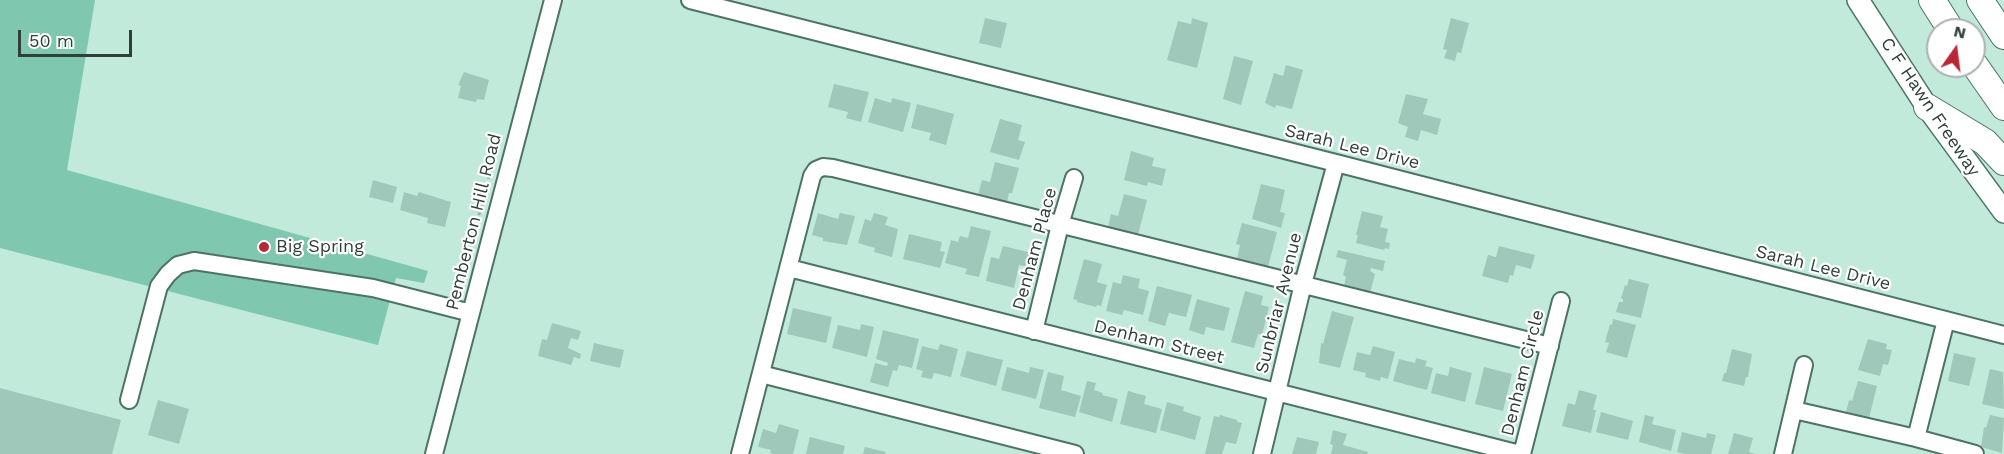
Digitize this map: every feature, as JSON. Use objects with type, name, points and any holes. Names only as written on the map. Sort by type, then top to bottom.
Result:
[{"type":"highway","points":[[1932,0],[1943,18]]},
{"type":"highway","points":[[1980,0],[2004,36]]},
{"type":"highway","points":[[1984,78],[2004,107]]},
{"type":"highway","points":[[1928,106],[1984,142],[2004,162]]},
{"type":"main road","name":"C F Hawn Freeway","points":[[1858,0],[1928,106],[2004,212]]},
{"type":"street","name":"Pemberton Hill Road","points":[[434,454],[553,0]]},
{"type":"street","name":"Sarah Lee Drive","points":[[690,0],[2004,335]]},
{"type":"street","name":"Sunbriar Avenue","points":[[1262,454],[1303,284],[1336,163]]},
{"type":"street","points":[[740,454],[812,176],[816,170],[823,167],[1550,346]]},
{"type":"street","name":"Denham Place","points":[[1034,331],[1074,178]]},
{"type":"street","points":[[129,400],[159,286],[178,265],[194,261],[373,288],[471,313]]},
{"type":"street","name":"Denham Street","points":[[789,268],[1521,454]]},
{"type":"street","name":"Denham Circle","points":[[1521,454],[1560,301]]},
{"type":"street","points":[[1916,438],[1946,320]]},
{"type":"street","points":[[1783,454],[1803,365]]},
{"type":"street","points":[[761,374],[1075,454]]},
{"type":"street","points":[[1794,410],[1975,454]]},
{"type":"green space","points":[[0,0],[95,0],[67,170],[428,271],[424,283],[396,278],[378,345],[0,248]]},
{"type":"building","points":[[985,18],[1007,23],[1001,48],[979,43]]},
{"type":"building","points":[[1192,18],[1208,23],[1197,68],[1167,60],[1178,21],[1191,24]]},
{"type":"building","points":[[1451,18],[1469,23],[1461,53],[1457,52],[1455,61],[1444,58],[1447,50],[1443,49]]},
{"type":"building","points":[[1234,56],[1253,61],[1241,105],[1223,99]]},
{"type":"building","points":[[1286,65],[1303,70],[1292,109],[1276,105],[1275,108],[1265,103],[1274,73],[1283,76]]},
{"type":"building","points":[[464,72],[489,80],[484,100],[477,99],[476,102],[458,98],[461,86],[458,85]]},
{"type":"building","points":[[834,84],[869,92],[861,122],[846,118],[848,112],[828,107]]},
{"type":"building","points":[[1406,94],[1428,99],[1423,114],[1441,119],[1437,135],[1421,130],[1418,141],[1405,137],[1408,127],[1398,123]]},
{"type":"building","points":[[875,98],[891,103],[892,98],[911,103],[903,132],[868,122]]},
{"type":"building","points":[[917,104],[954,114],[946,145],[929,140],[931,133],[911,128]]},
{"type":"building","points":[[1000,119],[1022,125],[1018,140],[1025,142],[1019,160],[990,152]]},
{"type":"building","points":[[1131,151],[1154,158],[1152,166],[1166,169],[1162,186],[1148,182],[1147,186],[1124,180]]},
{"type":"building","points":[[995,162],[1019,168],[1007,202],[978,195],[982,180],[990,182]]},
{"type":"building","points":[[373,180],[397,187],[393,203],[369,197]]},
{"type":"building","points":[[1261,184],[1285,190],[1280,212],[1285,213],[1281,228],[1252,219]]},
{"type":"building","points":[[404,192],[417,196],[419,192],[451,202],[445,227],[427,223],[428,218],[400,210]]},
{"type":"building","points":[[1124,194],[1147,200],[1138,235],[1108,227],[1111,214],[1118,216]]},
{"type":"building","points":[[1362,211],[1383,216],[1380,227],[1388,229],[1385,242],[1390,243],[1389,249],[1384,250],[1356,243]]},
{"type":"building","points":[[818,213],[838,219],[840,213],[855,216],[847,245],[823,241],[823,238],[812,235]]},
{"type":"building","points":[[874,213],[888,217],[885,225],[898,229],[892,257],[874,252],[875,248],[858,243],[865,219],[871,221]]},
{"type":"building","points":[[1242,223],[1277,232],[1268,267],[1237,259],[1240,245],[1236,244]]},
{"type":"building","points":[[971,226],[991,231],[979,277],[965,274],[967,269],[945,263],[951,240],[958,242],[960,236],[968,238]]},
{"type":"building","points":[[909,234],[942,242],[940,251],[945,252],[940,268],[903,259]]},
{"type":"building","points":[[1003,246],[1032,253],[1028,267],[1019,265],[1014,288],[986,281],[991,257],[999,259]]},
{"type":"building","points":[[1499,246],[1535,255],[1531,269],[1516,265],[1508,283],[1482,276],[1488,255],[1496,257]]},
{"type":"building","points":[[1338,250],[1385,261],[1383,271],[1371,268],[1370,271],[1375,274],[1370,293],[1344,286],[1346,277],[1343,275],[1347,260],[1336,257]]},
{"type":"building","points":[[1084,259],[1102,264],[1097,282],[1107,285],[1101,306],[1096,307],[1073,299]]},
{"type":"building","points":[[1123,275],[1140,279],[1138,288],[1149,291],[1143,315],[1124,310],[1122,315],[1106,311],[1113,282],[1121,284]]},
{"type":"building","points":[[1629,279],[1649,284],[1641,318],[1616,312],[1619,302],[1623,302],[1621,298]]},
{"type":"building","points":[[1157,286],[1192,295],[1186,317],[1169,313],[1165,326],[1148,321]]},
{"type":"building","points":[[1245,291],[1263,296],[1261,305],[1269,307],[1262,335],[1258,334],[1254,348],[1231,342]]},
{"type":"building","points":[[1197,299],[1230,308],[1224,331],[1206,327],[1204,335],[1189,330]]},
{"type":"building","points":[[793,308],[832,317],[826,343],[787,334]]},
{"type":"building","points":[[1332,311],[1354,317],[1340,368],[1319,363],[1321,343],[1323,344]]},
{"type":"building","points":[[1613,319],[1636,325],[1627,358],[1606,352],[1609,343],[1605,342]]},
{"type":"building","points":[[552,323],[581,331],[578,340],[571,338],[568,348],[581,354],[580,359],[574,357],[571,365],[538,356],[542,339],[547,340]]},
{"type":"building","points":[[861,324],[874,327],[867,357],[832,348],[838,325],[860,330]]},
{"type":"building","points":[[883,330],[919,339],[912,368],[899,365],[897,371],[893,370],[888,387],[870,382],[875,363],[887,366],[888,363],[876,359]]},
{"type":"building","points":[[1868,339],[1887,344],[1886,349],[1892,350],[1888,365],[1883,364],[1880,376],[1858,370]]},
{"type":"building","points":[[594,343],[624,350],[620,368],[590,361]]},
{"type":"building","points":[[940,344],[958,349],[951,377],[934,373],[932,379],[921,377],[923,371],[916,369],[922,346],[938,350]]},
{"type":"building","points":[[1373,346],[1395,352],[1388,379],[1381,377],[1380,381],[1365,377],[1366,373],[1353,370],[1357,352],[1370,355]]},
{"type":"building","points":[[1732,349],[1752,354],[1744,386],[1722,381]]},
{"type":"building","points":[[967,351],[1003,360],[996,386],[960,376]]},
{"type":"building","points":[[1954,353],[1976,358],[1969,386],[1948,381]]},
{"type":"building","points":[[1416,358],[1427,361],[1425,366],[1433,368],[1427,390],[1393,381],[1399,359],[1415,363]]},
{"type":"building","points":[[1007,367],[1029,373],[1030,367],[1044,370],[1036,399],[1001,390]]},
{"type":"building","points":[[1450,367],[1472,373],[1465,402],[1431,393],[1436,373],[1448,376]]},
{"type":"building","points":[[1484,367],[1512,374],[1503,411],[1475,404]]},
{"type":"building","points":[[1990,369],[2003,372],[2004,409],[1982,404]]},
{"type":"building","points":[[1048,372],[1064,376],[1061,390],[1081,396],[1075,417],[1039,408]]},
{"type":"building","points":[[1087,381],[1096,383],[1094,390],[1103,393],[1102,395],[1118,399],[1112,422],[1079,412]]},
{"type":"building","points":[[1858,381],[1877,386],[1869,418],[1846,412]]},
{"type":"building","points":[[0,388],[121,420],[112,454],[0,454]]},
{"type":"building","points":[[1579,390],[1597,395],[1591,433],[1562,426],[1568,403],[1575,405]]},
{"type":"building","points":[[1128,391],[1146,396],[1144,404],[1162,409],[1156,433],[1120,424]]},
{"type":"building","points":[[158,400],[189,409],[179,444],[148,435]]},
{"type":"building","points":[[1167,402],[1184,407],[1183,411],[1201,417],[1195,440],[1160,430]]},
{"type":"building","points":[[1601,412],[1633,421],[1628,440],[1596,432]]},
{"type":"building","points":[[1220,415],[1242,423],[1236,444],[1226,442],[1222,454],[1205,454],[1214,416],[1219,417]]},
{"type":"building","points":[[1645,415],[1654,417],[1652,424],[1676,430],[1671,451],[1639,442]]},
{"type":"building","points":[[1990,415],[2004,418],[2002,453],[1981,447],[1984,427],[1986,428]]},
{"type":"building","points":[[779,424],[799,430],[793,454],[774,454],[770,453],[771,450],[758,447],[763,429],[776,433]]},
{"type":"building","points":[[1333,430],[1347,434],[1343,445],[1368,452],[1367,454],[1331,454],[1333,445],[1330,444]]},
{"type":"building","points":[[1682,432],[1706,438],[1707,433],[1716,435],[1711,454],[1677,452]]},
{"type":"building","points":[[1734,433],[1753,438],[1749,452],[1755,454],[1728,454]]},
{"type":"building","points":[[810,437],[845,446],[843,454],[806,454]]},
{"type":"building","points":[[1297,437],[1319,442],[1316,454],[1292,454]]},
{"type":"building","points":[[865,447],[886,452],[885,454],[863,454]]},
{"type":"place","name":"Big Spring","points":[[264,247]]}]
